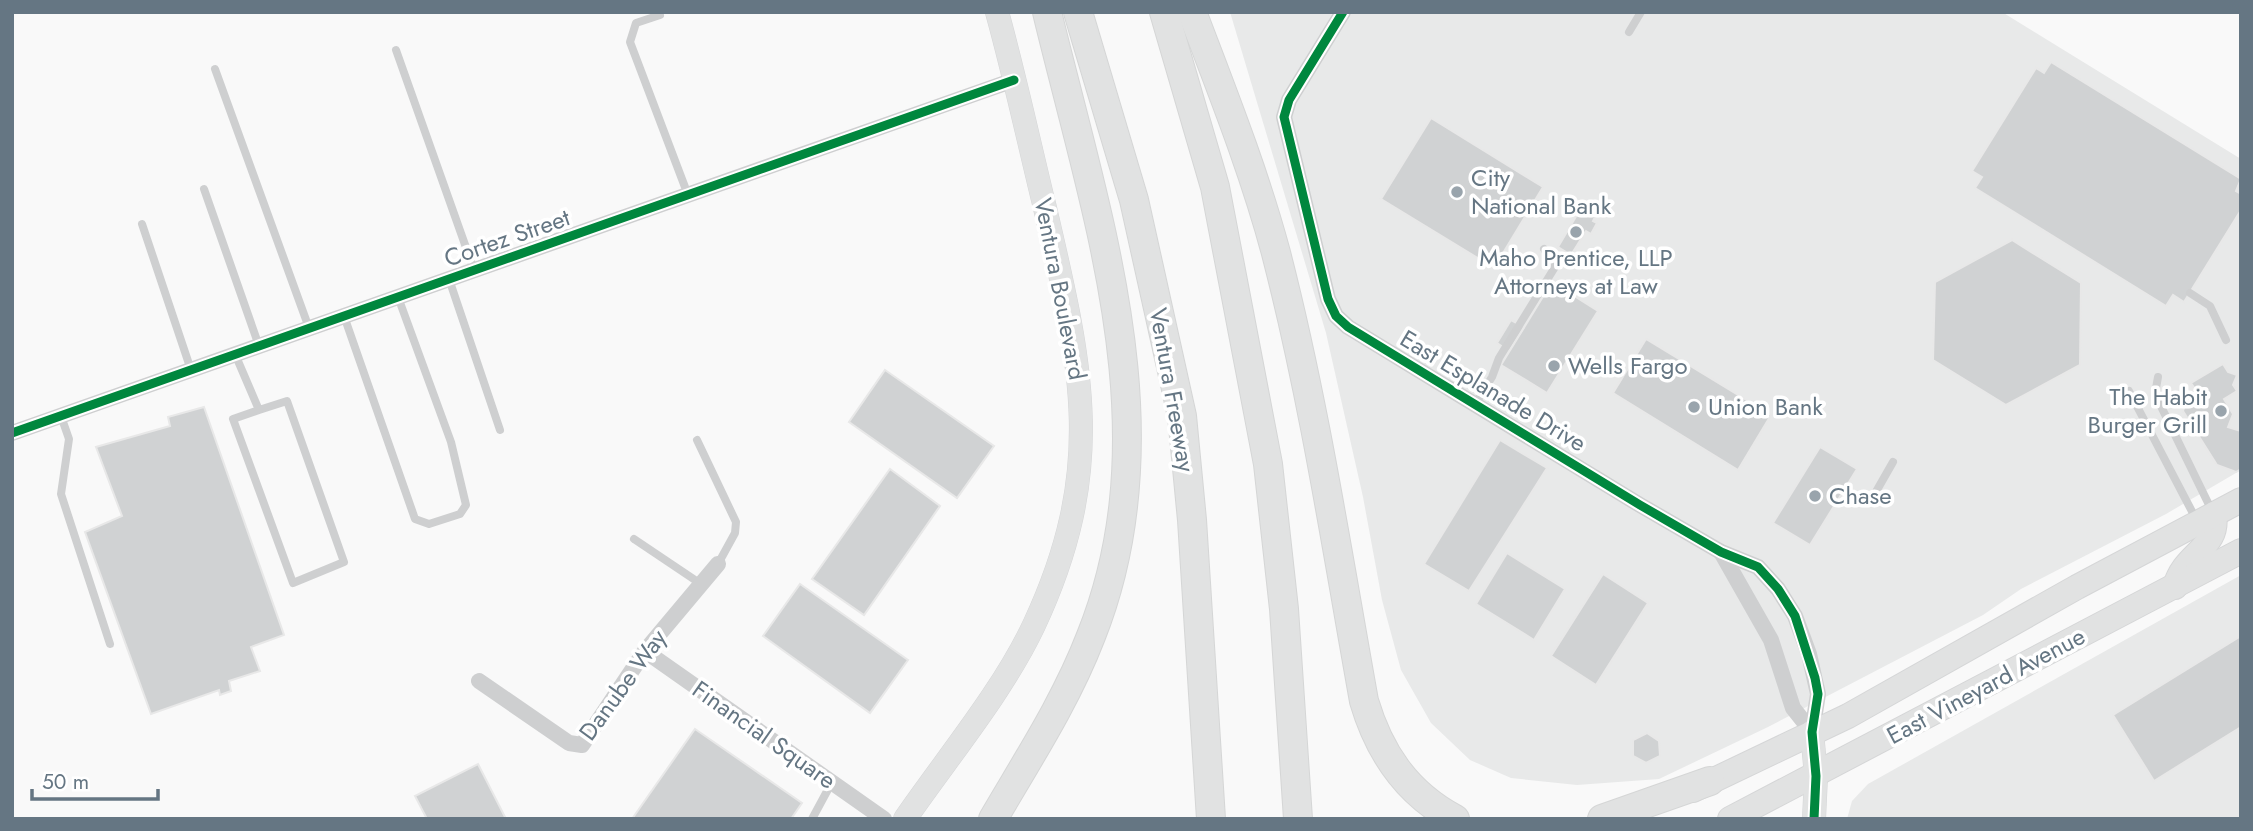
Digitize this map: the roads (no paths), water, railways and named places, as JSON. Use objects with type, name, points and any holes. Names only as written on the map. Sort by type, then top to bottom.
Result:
[{"type":"highway","points":[[993,819],[1071,684],[1092,634],[1112,570],[1125,507],[1127,482],[1127,385],[1115,293],[1047,12]]},
{"type":"highway","name":"Ventura Freeway","points":[[1078,12],[1134,200],[1182,416],[1192,520],[1211,819]]},
{"type":"highway","points":[[1164,12],[1216,187],[1268,464],[1284,609],[1298,819]]},
{"type":"highway","points":[[1192,12],[1240,141],[1275,251],[1306,379],[1364,701],[1373,730],[1398,772],[1413,789],[1455,819]]},
{"type":"highway","points":[[1602,819],[1710,781]]},
{"type":"main road","name":"East Vineyard Avenue","points":[[1637,819],[1818,730],[2241,500]]},
{"type":"main road","points":[[2175,587],[2185,564],[2209,543],[2216,526],[2206,518]]},
{"type":"main road","name":"East Vineyard Avenue","points":[[1730,819],[2241,551]]},
{"type":"street","name":"Ventura Boulevard","points":[[905,819],[1002,680],[1033,628],[1063,549],[1077,489],[1082,420],[1078,357],[997,12]]},
{"type":"street","name":"East Esplanade Drive","points":[[1343,12],[1289,100],[1284,117],[1328,299],[1336,316],[1348,327],[1721,552],[1758,567],[1778,589],[1795,616],[1809,654],[1818,694],[1818,730]]},
{"type":"street","name":"Cortez Street","points":[[12,433],[1014,80]]},
{"type":"street","name":"East Esplanade Drive","points":[[1721,552],[1771,640],[1793,708],[1818,730]]},
{"type":"street","name":"Danube Way","points":[[478,681],[569,743],[580,746],[587,742],[645,651],[718,564]]},
{"type":"street","name":"Financial Square","points":[[645,651],[884,819]]},
{"type":"street","points":[[1814,819],[1818,730]]},
{"type":"lane","points":[[1629,32],[1641,12]]},
{"type":"lane","points":[[660,15],[636,23],[629,41],[688,195]]},
{"type":"lane","points":[[396,50],[474,270]]},
{"type":"lane","points":[[215,69],[309,328]]},
{"type":"lane","points":[[204,189],[259,346]]},
{"type":"lane","points":[[142,224],[191,370]]},
{"type":"lane","points":[[1476,402],[1492,377],[1499,358],[1555,267],[1544,249]]},
{"type":"lane","points":[[449,279],[500,430]]},
{"type":"lane","points":[[2189,293],[2210,306],[2227,340]]},
{"type":"lane","points":[[344,316],[415,519],[429,524],[460,514],[466,505],[451,442],[398,297]]},
{"type":"lane","points":[[235,354],[260,410]]},
{"type":"lane","points":[[2158,377],[2155,394],[2206,518]]},
{"type":"lane","points":[[2129,391],[2206,518]]},
{"type":"lane","points":[[287,401],[344,562],[293,583],[233,419],[260,410],[287,401]]},
{"type":"lane","points":[[61,416],[69,439],[61,494],[110,643]]},
{"type":"lane","points":[[697,440],[736,522],[735,533],[718,564]]},
{"type":"lane","points":[[1873,497],[1893,462]]},
{"type":"lane","points":[[634,539],[701,584]]},
{"type":"lane","points":[[812,819],[832,782]]},
{"type":"place","name":"City National Bank","points":[[1457,192]]},
{"type":"place","name":"Maho Prentice, LLP Attorneys at Law","points":[[1576,232]]},
{"type":"place","name":"Wells Fargo","points":[[1554,366]]},
{"type":"place","name":"Union Bank","points":[[1694,407]]},
{"type":"place","name":"The Habit Burger Grill","points":[[2221,411]]},
{"type":"place","name":"Chase","points":[[1815,496]]}]
